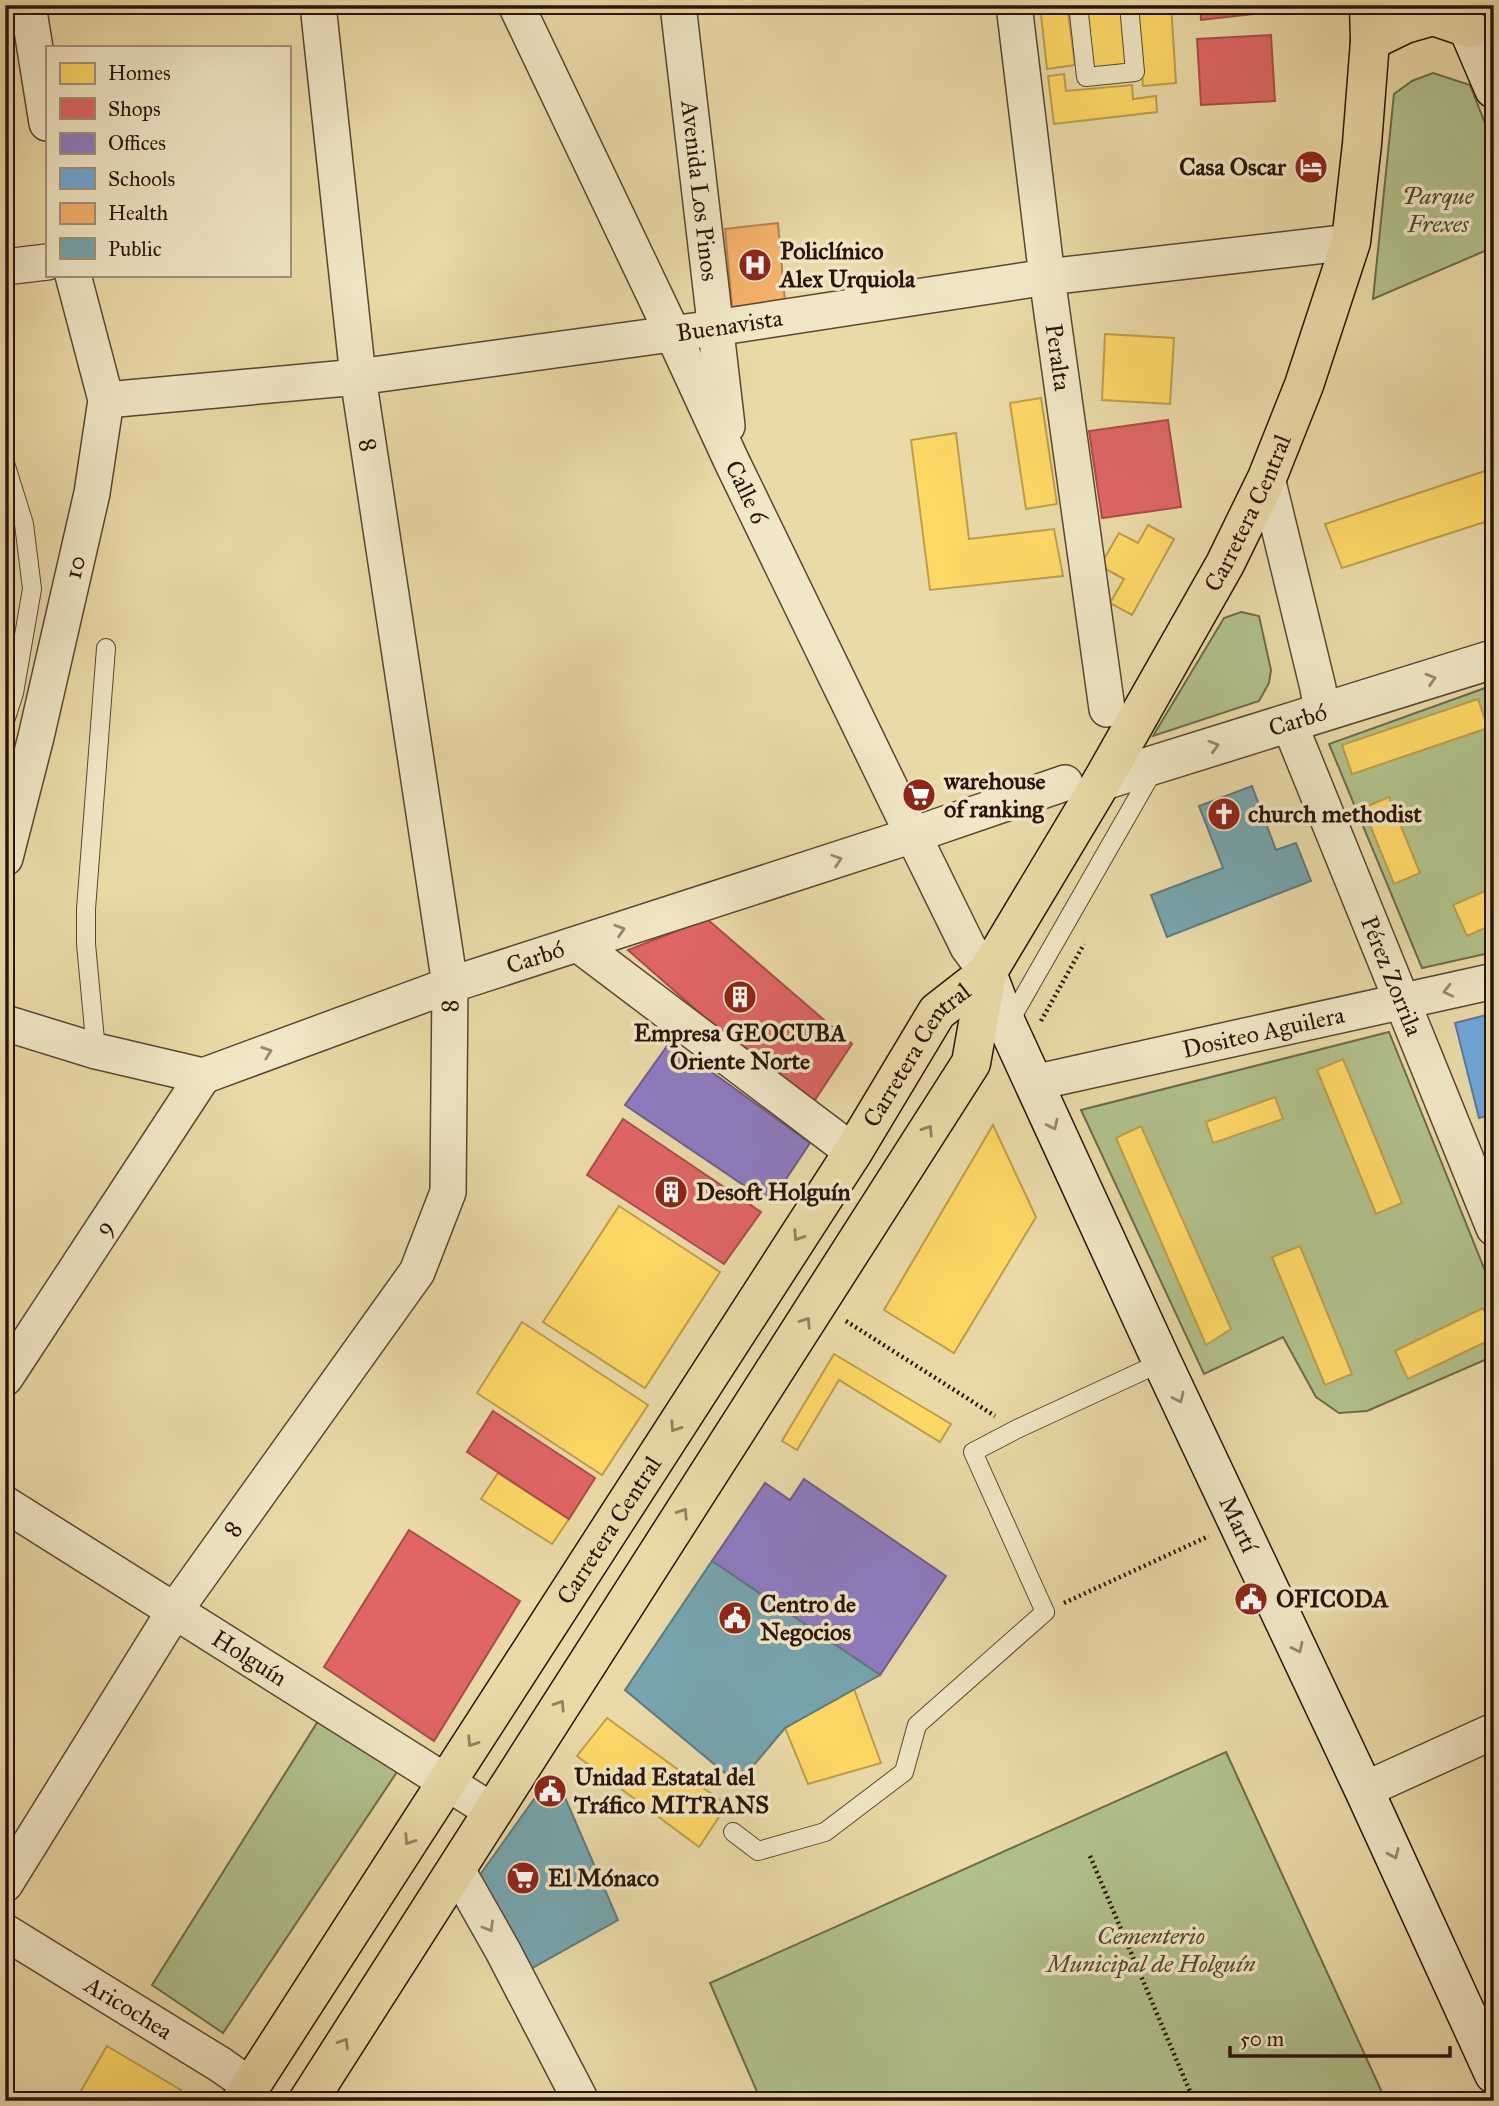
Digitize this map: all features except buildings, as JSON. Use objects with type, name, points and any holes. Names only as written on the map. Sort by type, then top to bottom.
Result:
[{"type":"main road","points":[[1370,23],[1405,24],[1433,16],[1464,16],[1494,89]]},
{"type":"main road","name":"Carretera Central","points":[[308,2101],[971,1063],[987,973],[1084,782],[1225,564],[1267,478],[1304,385],[1351,242],[1362,144],[1370,23]]},
{"type":"main road","name":"Carbó","points":[[1084,782],[1156,766],[1494,659]]},
{"type":"main road","name":"Carretera Central","points":[[247,2094],[853,1152],[937,1012],[987,973]]},
{"type":"main road","name":"Martí","points":[[987,973],[1033,1083],[1494,2074]]},
{"type":"street","points":[[29,5],[46,116]]},
{"type":"street","name":"8","points":[[5,1884],[175,1610],[417,1272],[448,1192],[450,985],[358,377],[318,5]]},
{"type":"street","name":"Calle 6","points":[[516,5],[732,462],[913,835],[968,947],[987,973]]},
{"type":"street","name":"Avenida Los Pinos","points":[[678,5],[732,462]]},
{"type":"street","name":"Peralta","points":[[1014,5],[1107,709]]},
{"type":"street","name":"Buenavista","points":[[106,400],[358,377],[715,328],[1048,277],[1351,242]]},
{"type":"street","points":[[5,267],[46,262]]},
{"type":"street","name":"10","points":[[5,858],[36,737],[92,493],[106,400],[73,276]]},
{"type":"street","name":"Pérez Zorrila","points":[[1267,478],[1309,649],[1306,718],[1402,1001],[1494,1228]]},
{"type":"street","name":"Carbó","points":[[202,1076],[450,985],[1084,782]]},
{"type":"street","points":[[578,944],[853,1152]]},
{"type":"street","name":"Dositeo Aguilera","points":[[1033,1083],[1494,981]]},
{"type":"street","points":[[5,1023],[96,1051],[202,1076]]},
{"type":"street","name":"9","points":[[5,1378],[202,1076]]},
{"type":"street","name":"Holguín","points":[[5,1504],[492,1811]]},
{"type":"street","points":[[1364,1790],[1494,1731]]},
{"type":"street","points":[[456,1868],[503,1951],[581,2101]]},
{"type":"street","name":"Aricochea","points":[[5,1933],[220,2065],[247,2094]]},
{"type":"lane","points":[[1078,5],[1078,78],[1135,72],[1129,5]]},
{"type":"lane","points":[[5,463],[24,524],[32,589],[14,693],[5,721]]},
{"type":"lane","points":[[96,1051],[86,944],[86,909],[106,648]]},
{"type":"lane","points":[[1007,1025],[1156,766]]},
{"type":"lane","points":[[733,1832],[758,1851],[825,1832],[904,1772],[917,1725],[1045,1612],[972,1452],[1162,1362]]},
{"type":"path","points":[[818,1303],[1017,1429]]},
{"type":"path","points":[[1045,1612],[1238,1522]]},
{"type":"path","points":[[1090,1856],[1194,2101]]},
{"type":"green space","name":"Parque Frexes","points":[[1433,73],[1470,85],[1494,146],[1494,247],[1373,299],[1394,94],[1412,81]]},
{"type":"green space","points":[[1241,612],[1259,616],[1271,670],[1269,683],[1259,701],[1153,736],[1224,618]]},
{"type":"green space","points":[[1488,687],[1494,693],[1494,952],[1422,968],[1329,744]]},
{"type":"green space","points":[[1389,1032],[1494,1293],[1494,1356],[1367,1411],[1339,1413],[1316,1397],[1283,1337],[1204,1374],[1081,1110]]},
{"type":"green space","points":[[320,1718],[399,1769],[223,2033],[152,1985]]},
{"type":"green space","name":"Cementerio Municipal de Holguín","points":[[1226,1752],[1386,2101],[761,2101],[710,1983]]},
{"type":"place","name":"Casa Oscar","points":[[1311,167]]},
{"type":"place","name":"Policlínico Alex Urquiola","points":[[755,265]]},
{"type":"place","name":"warehouse of ranking","points":[[919,795]]},
{"type":"place","name":"church methodist","points":[[1224,814]]},
{"type":"place","name":"Empresa GEOCUBA Oriente Norte","points":[[740,997]]},
{"type":"place","name":"Desoft Holguín","points":[[671,1192]]},
{"type":"place","name":"OFICODA","points":[[1251,1599]]},
{"type":"place","name":"Centro de Negocios","points":[[735,1618]]},
{"type":"place","name":"Unidad Estatal del Tráfico MITRANS","points":[[550,1791]]},
{"type":"place","name":"El Mónaco","points":[[523,1878]]}]
